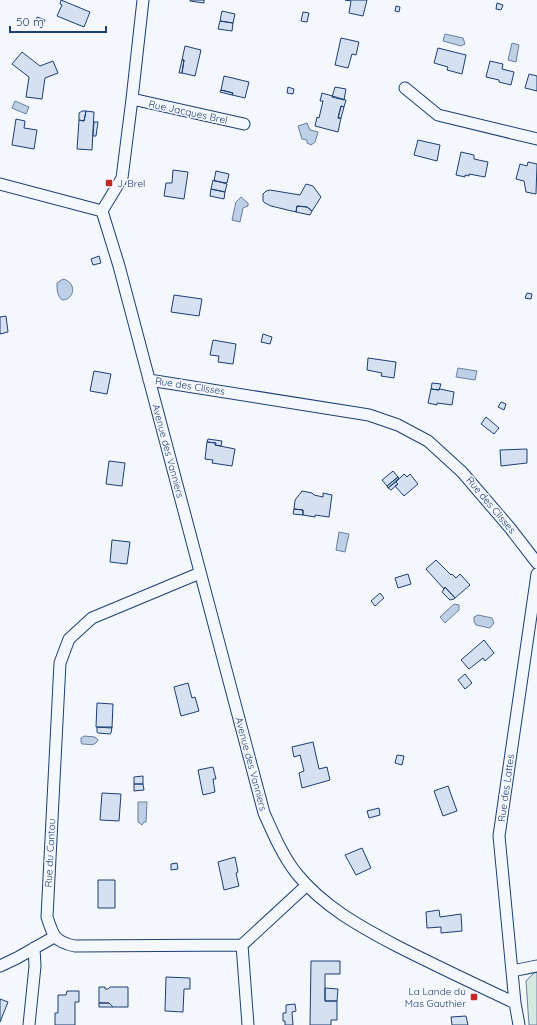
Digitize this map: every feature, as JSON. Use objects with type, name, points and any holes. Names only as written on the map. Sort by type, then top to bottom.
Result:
[{"type":"street","points":[[0,184],[102,211],[122,178],[143,0]]},
{"type":"street","points":[[406,88],[438,115],[537,139]]},
{"type":"street","name":"Rue Jacques Brel","points":[[132,99],[244,124]]},
{"type":"street","name":"Rue des Clisses","points":[[102,211],[119,266],[149,380],[369,415],[398,425],[428,441],[462,472],[510,528],[537,563]]},
{"type":"street","name":"Avenue des Vanniers","points":[[149,380],[264,813],[279,845],[296,874],[322,901],[355,924],[422,959],[515,1003]]},
{"type":"street","name":"Rue du Cantou","points":[[54,937],[46,917],[60,664],[69,639],[92,618],[200,573]]},
{"type":"street","name":"Rue des Lattes","points":[[515,1003],[499,836],[537,574]]},
{"type":"street","points":[[0,966],[54,937],[64,944],[75,946],[242,945],[307,885]]},
{"type":"street","points":[[242,945],[248,1025]]},
{"type":"street","points":[[30,1025],[35,966],[34,948]]},
{"type":"street","points":[[512,971],[537,966]]},
{"type":"street","points":[[515,1003],[519,1025]]},
{"type":"shaded area","points":[[536,971],[537,1025],[529,1025],[526,981]]},
{"type":"water","points":[[445,34],[463,38],[465,44],[461,46],[443,41]]},
{"type":"water","points":[[512,43],[519,45],[516,62],[508,60]]},
{"type":"water","points":[[15,101],[29,107],[26,114],[12,108]]},
{"type":"water","points":[[307,123],[310,130],[318,132],[315,142],[311,145],[307,143],[307,140],[302,139],[298,126]]},
{"type":"water","points":[[241,197],[248,203],[248,206],[243,208],[240,222],[232,220],[236,202]]},
{"type":"water","points":[[63,279],[71,284],[73,291],[70,297],[62,300],[59,296],[57,283]]},
{"type":"water","points":[[458,368],[477,371],[475,380],[456,377]]},
{"type":"water","points":[[339,532],[349,534],[345,552],[336,550]]},
{"type":"water","points":[[454,604],[459,605],[459,610],[445,623],[440,617]]},
{"type":"water","points":[[478,615],[492,618],[494,623],[490,628],[476,625],[474,617]]},
{"type":"water","points":[[84,736],[95,737],[98,740],[95,744],[82,744],[81,738]]},
{"type":"water","points":[[138,802],[147,802],[146,822],[142,825],[138,822]]},
{"type":"building","points":[[61,0],[90,12],[84,27],[57,16],[62,5],[60,4]]},
{"type":"building","points":[[204,0],[204,3],[190,1]]},
{"type":"building","points":[[345,0],[367,0],[363,16],[349,13],[351,1]]},
{"type":"building","points":[[497,3],[503,5],[501,10],[496,9]]},
{"type":"building","points":[[396,6],[400,7],[399,12],[395,11]]},
{"type":"building","points":[[222,11],[235,14],[233,23],[220,21]]},
{"type":"building","points":[[303,12],[309,13],[307,22],[301,21]]},
{"type":"building","points":[[37,17],[45,20],[42,28],[34,24]]},
{"type":"building","points":[[220,21],[233,23],[232,31],[218,29]]},
{"type":"building","points":[[341,38],[359,42],[356,55],[352,54],[348,68],[335,65]]},
{"type":"building","points":[[185,46],[201,50],[195,76],[182,73],[184,60],[182,60]]},
{"type":"building","points":[[438,48],[466,55],[462,74],[447,70],[448,67],[434,63]]},
{"type":"building","points":[[22,52],[40,66],[53,61],[58,73],[45,78],[42,99],[26,97],[29,77],[12,64]]},
{"type":"building","points":[[182,60],[184,60],[182,73],[179,73]]},
{"type":"building","points":[[490,61],[503,64],[502,69],[514,72],[511,85],[486,77]]},
{"type":"building","points":[[529,74],[537,76],[537,91],[525,88]]},
{"type":"building","points":[[224,76],[249,82],[245,98],[232,95],[233,93],[221,90]]},
{"type":"building","points":[[288,87],[294,89],[293,94],[287,93]]},
{"type":"building","points":[[335,87],[346,89],[344,100],[332,97]]},
{"type":"building","points":[[221,90],[233,93],[232,95],[220,92]]},
{"type":"building","points":[[322,93],[346,100],[344,107],[341,106],[338,118],[341,118],[338,132],[315,126],[317,117],[319,118],[323,101],[320,101]]},
{"type":"building","points":[[341,106],[344,107],[341,118],[338,118]]},
{"type":"building","points":[[86,111],[84,121],[79,120],[79,113]]},
{"type":"building","points":[[86,111],[94,112],[92,150],[77,149],[79,120],[84,121]]},
{"type":"building","points":[[16,119],[25,121],[24,128],[37,130],[34,149],[12,145]]},
{"type":"building","points":[[94,122],[98,122],[96,136],[93,136]]},
{"type":"building","points":[[418,140],[440,145],[437,161],[414,155]]},
{"type":"building","points":[[461,152],[474,155],[474,159],[488,162],[485,177],[469,174],[469,176],[465,175],[465,177],[456,175]]},
{"type":"building","points":[[528,162],[537,164],[536,194],[526,192],[524,181],[516,179],[520,164],[527,166]]},
{"type":"building","points":[[173,170],[188,172],[184,199],[164,196],[166,183],[172,183]]},
{"type":"building","points":[[216,171],[229,174],[227,183],[214,181]]},
{"type":"building","points":[[213,180],[227,184],[225,192],[211,189]]},
{"type":"building","points":[[306,184],[313,186],[321,197],[312,211],[307,207],[297,206],[296,212],[271,206],[263,201],[263,194],[266,191],[270,190],[300,195]]},
{"type":"building","points":[[211,189],[225,192],[224,199],[210,196]]},
{"type":"building","points":[[297,206],[307,207],[312,211],[310,215],[296,212]]},
{"type":"building","points":[[99,256],[101,263],[93,265],[91,259]]},
{"type":"building","points":[[527,293],[532,294],[531,299],[525,298]]},
{"type":"building","points":[[174,295],[202,299],[199,316],[171,312]]},
{"type":"building","points":[[6,316],[8,332],[0,334],[0,317]]},
{"type":"building","points":[[263,334],[272,337],[270,344],[261,342]]},
{"type":"building","points":[[213,340],[236,344],[233,364],[218,362],[219,356],[210,355]]},
{"type":"building","points":[[368,358],[396,362],[394,378],[381,376],[382,373],[367,370]]},
{"type":"building","points":[[94,371],[111,374],[107,394],[90,391]]},
{"type":"building","points":[[432,383],[441,384],[439,390],[431,389]]},
{"type":"building","points":[[431,389],[454,392],[452,405],[437,403],[437,405],[428,403]]},
{"type":"building","points":[[501,402],[506,404],[504,410],[498,407]]},
{"type":"building","points":[[486,417],[499,428],[494,434],[481,424]]},
{"type":"building","points":[[208,439],[222,441],[221,446],[215,445],[216,443],[207,442]]},
{"type":"building","points":[[207,442],[216,443],[215,445],[235,449],[232,466],[212,463],[213,460],[205,459]]},
{"type":"building","points":[[527,449],[527,463],[501,466],[500,450]]},
{"type":"building","points":[[109,461],[125,463],[122,486],[106,484]]},
{"type":"building","points":[[393,471],[398,477],[387,486],[382,480]]},
{"type":"building","points":[[404,474],[407,477],[410,474],[418,484],[404,496],[395,486],[398,484],[396,482]]},
{"type":"building","points":[[398,477],[399,478],[388,488],[387,486]]},
{"type":"building","points":[[396,482],[398,484],[391,490],[388,488]]},
{"type":"building","points":[[302,491],[323,497],[323,493],[332,495],[329,517],[303,515],[303,510],[294,509],[295,500]]},
{"type":"building","points":[[294,509],[303,510],[303,515],[293,514]]},
{"type":"building","points":[[112,540],[130,542],[127,564],[110,562]]},
{"type":"building","points":[[436,560],[451,575],[452,574],[456,578],[460,574],[470,585],[455,598],[445,587],[444,589],[426,569]]},
{"type":"building","points":[[408,574],[411,584],[398,588],[395,578]]},
{"type":"building","points":[[445,587],[455,598],[454,599],[450,600],[442,592]]},
{"type":"building","points":[[380,593],[384,598],[375,606],[371,601]]},
{"type":"building","points":[[484,640],[494,653],[485,661],[483,658],[469,669],[461,660]]},
{"type":"building","points":[[465,674],[472,683],[465,689],[458,680]]},
{"type":"building","points":[[188,683],[192,698],[195,697],[199,711],[181,716],[174,687]]},
{"type":"building","points":[[97,703],[113,704],[112,728],[96,727]]},
{"type":"building","points":[[97,727],[112,727],[111,733],[98,733]]},
{"type":"building","points":[[313,742],[319,769],[327,767],[330,780],[302,788],[299,773],[304,771],[300,755],[294,757],[292,747]]},
{"type":"building","points":[[397,755],[404,756],[402,765],[395,763]]},
{"type":"building","points":[[213,767],[216,779],[213,779],[215,792],[203,795],[198,770]]},
{"type":"building","points":[[143,776],[143,784],[134,784],[134,777]]},
{"type":"building","points":[[134,784],[143,784],[144,790],[134,791]]},
{"type":"building","points":[[448,786],[457,811],[443,816],[434,791]]},
{"type":"building","points":[[102,793],[121,794],[119,821],[100,820]]},
{"type":"building","points":[[379,808],[380,815],[369,818],[367,811]]},
{"type":"building","points":[[362,848],[371,868],[356,875],[345,855]]},
{"type":"building","points":[[235,857],[239,886],[224,890],[218,862]]},
{"type":"building","points":[[177,863],[178,869],[171,870],[171,864]]},
{"type":"building","points":[[98,880],[115,880],[115,908],[98,908]]},
{"type":"building","points":[[439,910],[440,917],[461,914],[462,931],[441,933],[441,927],[427,928],[426,912]]},
{"type":"building","points":[[311,961],[340,961],[340,974],[325,974],[325,1001],[337,1001],[337,1020],[331,1020],[331,1025],[310,1025]]},
{"type":"building","points":[[166,977],[190,978],[190,989],[184,989],[183,1012],[165,1011]]},
{"type":"building","points":[[99,987],[105,987],[105,989],[108,989],[110,987],[128,987],[128,1007],[113,1007],[109,1003],[99,1003]]},
{"type":"building","points":[[325,988],[338,989],[337,1001],[325,1001]]},
{"type":"building","points":[[67,991],[79,991],[79,1002],[75,1002],[75,1025],[55,1025],[55,1013],[58,1013],[58,995],[66,995]]},
{"type":"building","points":[[0,999],[8,1002],[0,1022]]},
{"type":"building","points":[[99,1003],[109,1003],[113,1007],[99,1007]]},
{"type":"building","points":[[295,1004],[296,1011],[292,1012],[293,1025],[285,1025],[285,1021],[283,1021],[283,1013],[286,1013],[286,1005]]},
{"type":"building","points":[[466,1016],[468,1025],[452,1025],[451,1017]]},
{"type":"place","name":"J. Brel","points":[[109,183]]},
{"type":"place","name":"La Lande du Mas Gauthier","points":[[474,997]]}]
